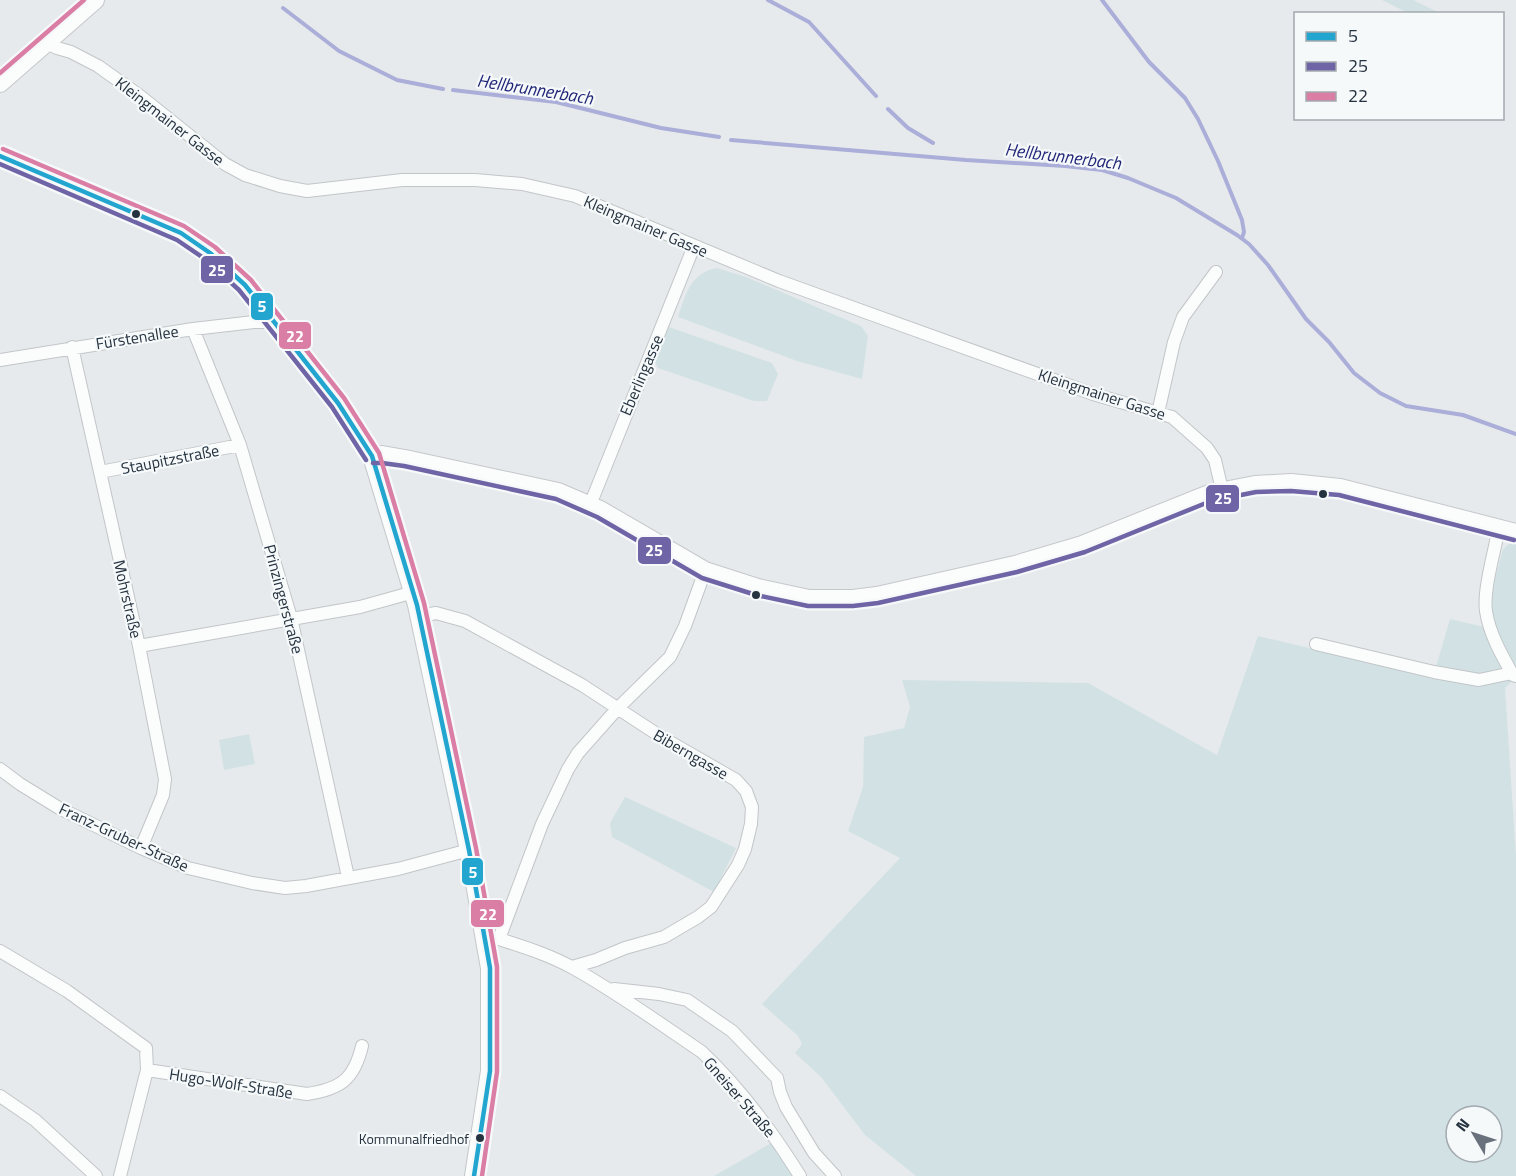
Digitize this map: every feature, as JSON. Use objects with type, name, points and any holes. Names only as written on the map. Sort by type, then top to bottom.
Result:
[{"type":"street","points":[[0,84],[95,0]]},
{"type":"street","name":"Kleingmainer Gasse","points":[[46,43],[71,52],[98,66],[140,96],[225,164],[245,175],[280,186],[307,191],[402,180],[475,180],[522,184],[575,196],[779,281],[1093,394],[1172,417],[1207,448],[1215,460],[1222,490]]},
{"type":"street","points":[[0,156],[181,233],[210,253],[245,285],[338,403],[372,456],[414,592],[469,850],[493,940],[491,1061],[474,1176]]},
{"type":"street","name":"Eberlingasse","points":[[590,505],[694,246]]},
{"type":"street","points":[[1158,413],[1174,342],[1183,317],[1216,272]]},
{"type":"street","name":"Fürstenallee","points":[[0,360],[193,329],[274,322]]},
{"type":"street","name":"Prinzingerstraße","points":[[193,329],[240,446],[291,618],[348,877]]},
{"type":"street","name":"Mohrstraße","points":[[72,347],[139,646],[165,779],[163,795],[141,848]]},
{"type":"street","name":"Staupitzstraße","points":[[100,472],[240,446]]},
{"type":"street","points":[[372,456],[382,455],[405,459],[558,492],[620,520],[705,571],[758,588],[809,599],[853,599],[877,596],[1059,553],[1222,490],[1278,483],[1324,486],[1382,498],[1507,530],[1486,594],[1486,611],[1497,644],[1514,675],[1479,680],[1434,672],[1316,644]]},
{"type":"street","points":[[493,940],[537,834],[568,769],[617,710],[670,657],[685,626],[705,571]]},
{"type":"street","points":[[139,646],[360,607],[414,592]]},
{"type":"street","name":"Biberngasse","points":[[420,616],[436,613],[465,621],[582,685],[617,710],[736,780],[746,791],[752,807],[751,824],[745,849],[738,865],[711,907],[664,937],[572,967]]},
{"type":"street","name":"Franz-Gruber-Straße","points":[[0,769],[59,808],[141,848],[188,868],[252,884],[285,888],[306,886],[398,868],[469,850]]},
{"type":"street","name":"Gneiser Straße","points":[[493,940],[536,951],[572,967],[609,989],[702,1052],[774,1134],[800,1176]]},
{"type":"street","points":[[0,951],[67,991],[146,1048],[147,1070]]},
{"type":"street","name":"Gneiser Straße","points":[[609,989],[659,994],[687,1000],[732,1031],[777,1078],[786,1107],[814,1153],[835,1176]]},
{"type":"street","name":"Hugo-Wolf-Straße","points":[[120,1176],[147,1070],[307,1094],[327,1091],[341,1085],[358,1064],[362,1046]]},
{"type":"street","points":[[0,1096],[35,1120],[96,1176]]},
{"type":"shaded area","points":[[1382,0],[1413,0],[1438,12],[1406,12]]},
{"type":"shaded area","points":[[717,268],[746,277],[861,326],[868,336],[862,379],[797,361],[678,317],[690,286],[701,275]]},
{"type":"shaded area","points":[[666,326],[772,363],[778,374],[767,401],[754,401],[658,368],[653,358]]},
{"type":"shaded area","points":[[1516,541],[1516,677],[1505,688],[1516,856],[1516,1176],[916,1176],[865,1135],[821,1077],[795,1053],[802,1044],[798,1036],[762,1004],[900,858],[848,831],[863,787],[864,737],[904,728],[910,707],[902,680],[1088,683],[1217,755],[1258,636],[1433,677],[1450,619],[1497,630],[1491,607],[1494,582],[1503,549]]},
{"type":"shaded area","points":[[249,734],[255,764],[224,770],[219,740]]},
{"type":"shaded area","points":[[625,797],[736,848],[714,892],[612,837],[610,823]]},
{"type":"shaded area","points":[[773,1142],[792,1176],[714,1176]]},
{"type":"waterway","points":[[768,0],[809,22],[876,96]]},
{"type":"waterway","points":[[1102,0],[1149,62],[1185,98],[1198,119],[1242,220],[1244,232],[1242,238]]},
{"type":"waterway","name":"Hellbrunnerbach","points":[[283,8],[339,51],[397,80],[443,89]]},
{"type":"waterway","name":"Hellbrunnerbach","points":[[453,90],[556,102],[661,128],[719,137]]},
{"type":"waterway","points":[[888,109],[908,128],[933,143]]},
{"type":"waterway","name":"Hellbrunnerbach","points":[[731,140],[1065,166],[1102,170],[1128,178],[1176,198],[1249,244],[1268,265],[1306,319],[1329,342],[1354,373],[1380,393],[1406,406],[1463,415],[1516,434]]},
{"type":"transit line","name":"22","points":[[0,73],[84,0]]},
{"type":"transit line","name":"22","points":[[3,149],[184,226],[215,247],[251,280],[344,398],[379,453],[424,603],[476,848],[497,967],[497,1072],[482,1176]]},
{"type":"transit line","name":"5","points":[[0,156],[181,233],[210,253],[245,285],[338,403],[372,456],[417,605],[469,850],[490,968],[490,1071],[474,1176]]},
{"type":"transit line","name":"25","points":[[0,164],[177,240],[205,259],[239,290],[332,407],[366,460]]},
{"type":"transit line","name":"25","points":[[373,463],[404,466],[556,499],[597,517],[702,578],[756,595],[808,606],[853,606],[878,603],[1017,572],[1085,552],[1211,501],[1256,492],[1291,491],[1339,495],[1514,540]]},
{"type":"place","name":"Kommunalfriedhof","points":[[480,1138]]}]
